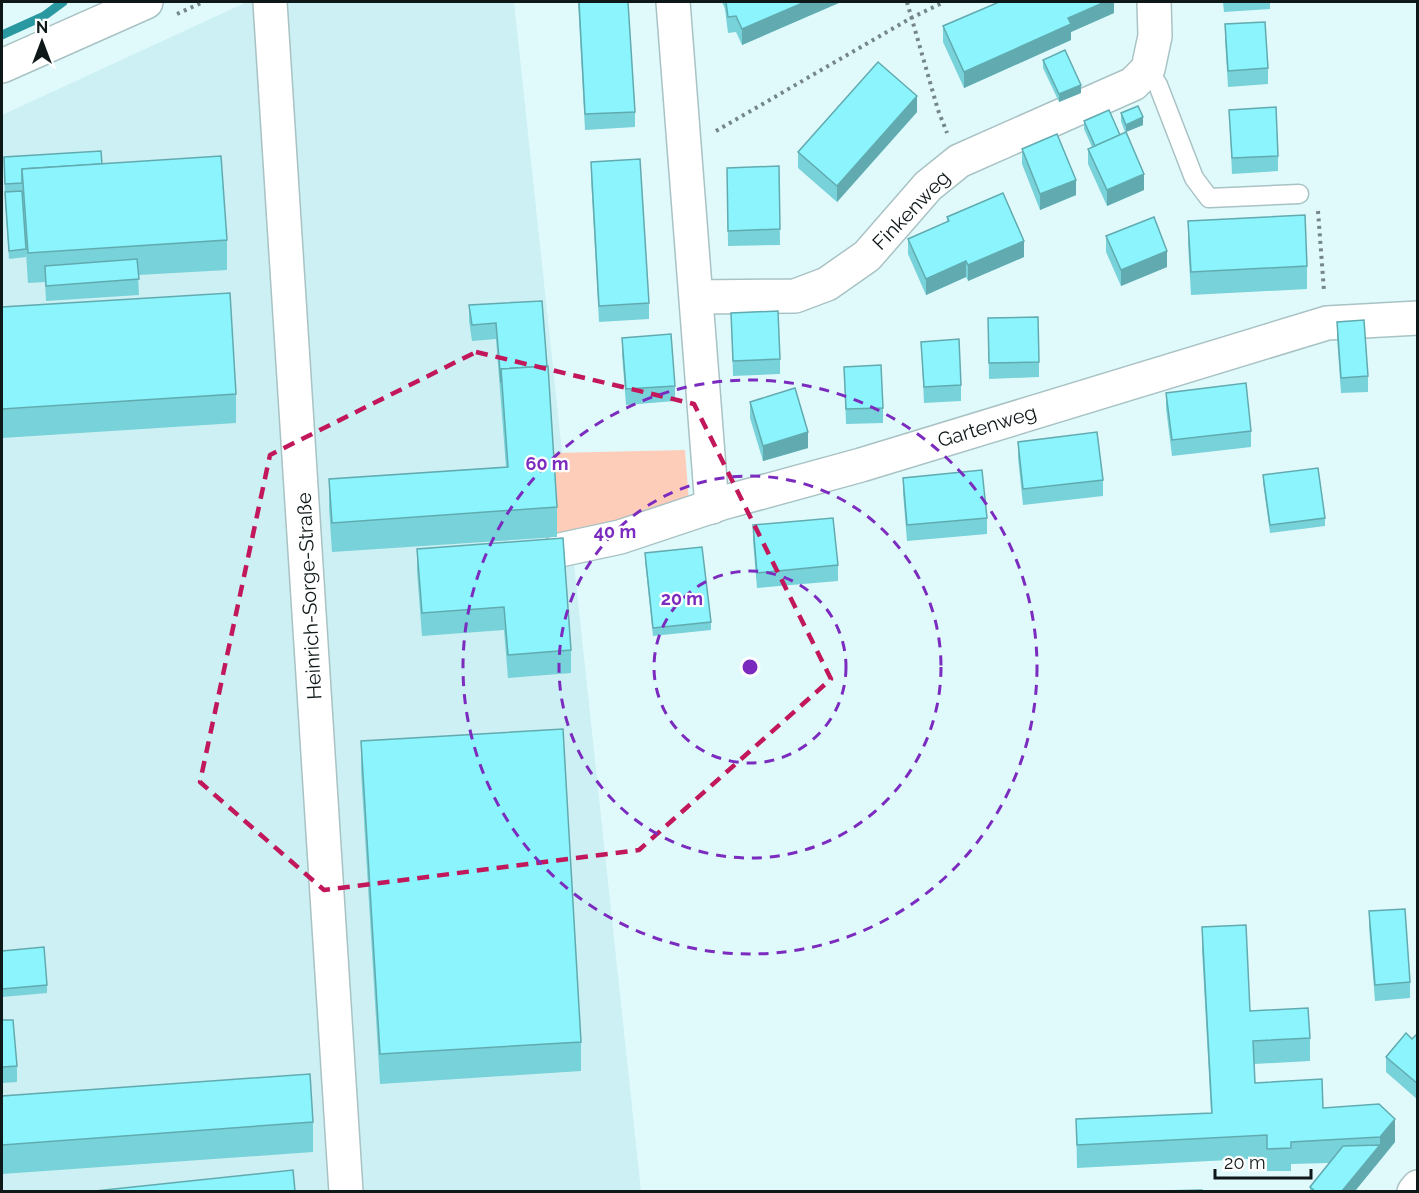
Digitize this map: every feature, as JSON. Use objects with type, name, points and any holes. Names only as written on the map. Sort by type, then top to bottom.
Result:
[{"type":"street","points":[[2,66],[146,2]]},
{"type":"street","name":"Heinrich-Sorge-Straße","points":[[270,2],[346,1191]]},
{"type":"street","points":[[673,2],[712,507]]},
{"type":"street","points":[[1148,69],[1155,36],[1154,2]]},
{"type":"street","name":"Finkenweg","points":[[697,297],[795,296],[827,284],[867,256],[928,186],[958,161],[1133,84],[1148,69]]},
{"type":"street","name":"Gartenweg","points":[[560,550],[620,537],[712,507],[861,465],[1327,323],[1418,318]]},
{"type":"street","points":[[1414,1191],[1418,1187]]},
{"type":"lane","points":[[1148,69],[1158,85],[1194,178],[1209,198],[1299,194]]},
{"type":"path","points":[[907,2],[938,110],[958,161]]},
{"type":"path","points":[[684,149],[911,18],[944,2]]},
{"type":"path","points":[[1299,194],[1302,206],[1318,205],[1327,323]]},
{"type":"highlighted area","points":[[476,352],[694,404],[831,679],[639,850],[324,890],[200,782],[270,455]]},
{"type":"shaded area","points":[[247,2],[514,2],[641,1191],[2,1191],[2,115]]},
{"type":"shaded area","points":[[685,450],[689,502],[557,537],[552,453]]},
{"type":"building","points":[[579,2],[628,2],[635,112],[585,114]]},
{"type":"building","points":[[726,2],[805,2],[742,29],[736,16],[728,17]]},
{"type":"building","points":[[999,2],[1105,2],[1068,18],[1071,24],[964,72],[943,26]]},
{"type":"building","points":[[1265,22],[1268,68],[1228,71],[1225,24]]},
{"type":"building","points":[[1065,50],[1081,85],[1059,94],[1043,60]]},
{"type":"building","points":[[878,62],[917,96],[837,186],[798,152]]},
{"type":"building","points":[[1138,106],[1143,117],[1126,125],[1121,113]]},
{"type":"building","points":[[1276,107],[1278,156],[1232,158],[1229,110]]},
{"type":"building","points":[[1109,110],[1120,135],[1095,146],[1084,121]]},
{"type":"building","points":[[1126,132],[1144,174],[1107,190],[1088,149]]},
{"type":"building","points":[[1057,134],[1076,180],[1040,194],[1022,149]]},
{"type":"building","points":[[101,151],[102,164],[22,169],[22,183],[5,184],[4,157]]},
{"type":"building","points":[[221,156],[227,240],[28,253],[22,169]]},
{"type":"building","points":[[640,159],[649,303],[599,306],[591,162]]},
{"type":"building","points":[[779,166],[780,229],[728,231],[727,168]]},
{"type":"building","points":[[22,191],[26,249],[9,251],[5,192]]},
{"type":"building","points":[[1003,193],[1024,241],[968,265],[966,261],[926,279],[908,239],[949,221],[947,217]]},
{"type":"building","points":[[1305,215],[1307,266],[1191,272],[1188,221]]},
{"type":"building","points":[[1154,217],[1167,251],[1121,270],[1106,236]]},
{"type":"building","points":[[137,259],[139,279],[46,286],[45,266]]},
{"type":"building","points":[[230,293],[236,394],[2,409],[2,307]]},
{"type":"building","points":[[542,301],[547,366],[501,369],[501,383],[496,323],[472,325],[469,305]]},
{"type":"building","points":[[778,311],[780,359],[733,361],[731,313]]},
{"type":"building","points":[[1038,317],[1039,362],[989,363],[988,318]]},
{"type":"building","points":[[1364,320],[1368,376],[1341,378],[1337,322]]},
{"type":"building","points":[[671,334],[675,386],[626,389],[622,338]]},
{"type":"building","points":[[959,339],[961,385],[924,387],[921,342]]},
{"type":"building","points":[[881,365],[883,408],[846,409],[844,367]]},
{"type":"building","points":[[548,366],[557,507],[332,523],[329,479],[508,467],[501,369]]},
{"type":"building","points":[[1246,383],[1251,431],[1172,440],[1166,393]]},
{"type":"building","points":[[795,388],[808,432],[763,446],[750,402]]},
{"type":"building","points":[[1097,432],[1103,480],[1023,489],[1018,442]]},
{"type":"building","points":[[1318,468],[1325,518],[1270,525],[1263,475]]},
{"type":"building","points":[[982,470],[987,518],[907,525],[903,478]]},
{"type":"building","points":[[833,518],[838,565],[757,573],[753,525]]},
{"type":"building","points":[[563,538],[571,650],[508,655],[504,607],[422,613],[417,549]]},
{"type":"building","points":[[702,547],[711,622],[653,628],[645,553]]},
{"type":"building","points":[[563,729],[581,1042],[380,1054],[361,741]]},
{"type":"building","points":[[1405,909],[1410,982],[1375,985],[1369,911]]},
{"type":"building","points":[[1246,925],[1250,1011],[1308,1008],[1310,1038],[1253,1041],[1255,1083],[1322,1079],[1323,1108],[1379,1104],[1395,1119],[1380,1137],[1291,1142],[1291,1148],[1267,1149],[1267,1135],[1077,1145],[1076,1119],[1212,1113],[1202,927]]},
{"type":"building","points":[[44,947],[47,985],[2,989],[2,951]]},
{"type":"building","points":[[2,1020],[13,1020],[17,1066],[2,1067]]},
{"type":"building","points":[[1406,1033],[1412,1039],[1418,1033],[1418,1084],[1386,1057]]},
{"type":"building","points":[[310,1074],[313,1122],[2,1145],[2,1096]]},
{"type":"building","points":[[1380,1145],[1342,1191],[1315,1191],[1310,1187],[1343,1146]]},
{"type":"building","points":[[293,1170],[295,1191],[95,1191]]},
{"type":"waterway","points":[[2,35],[44,16],[63,2]]}]
